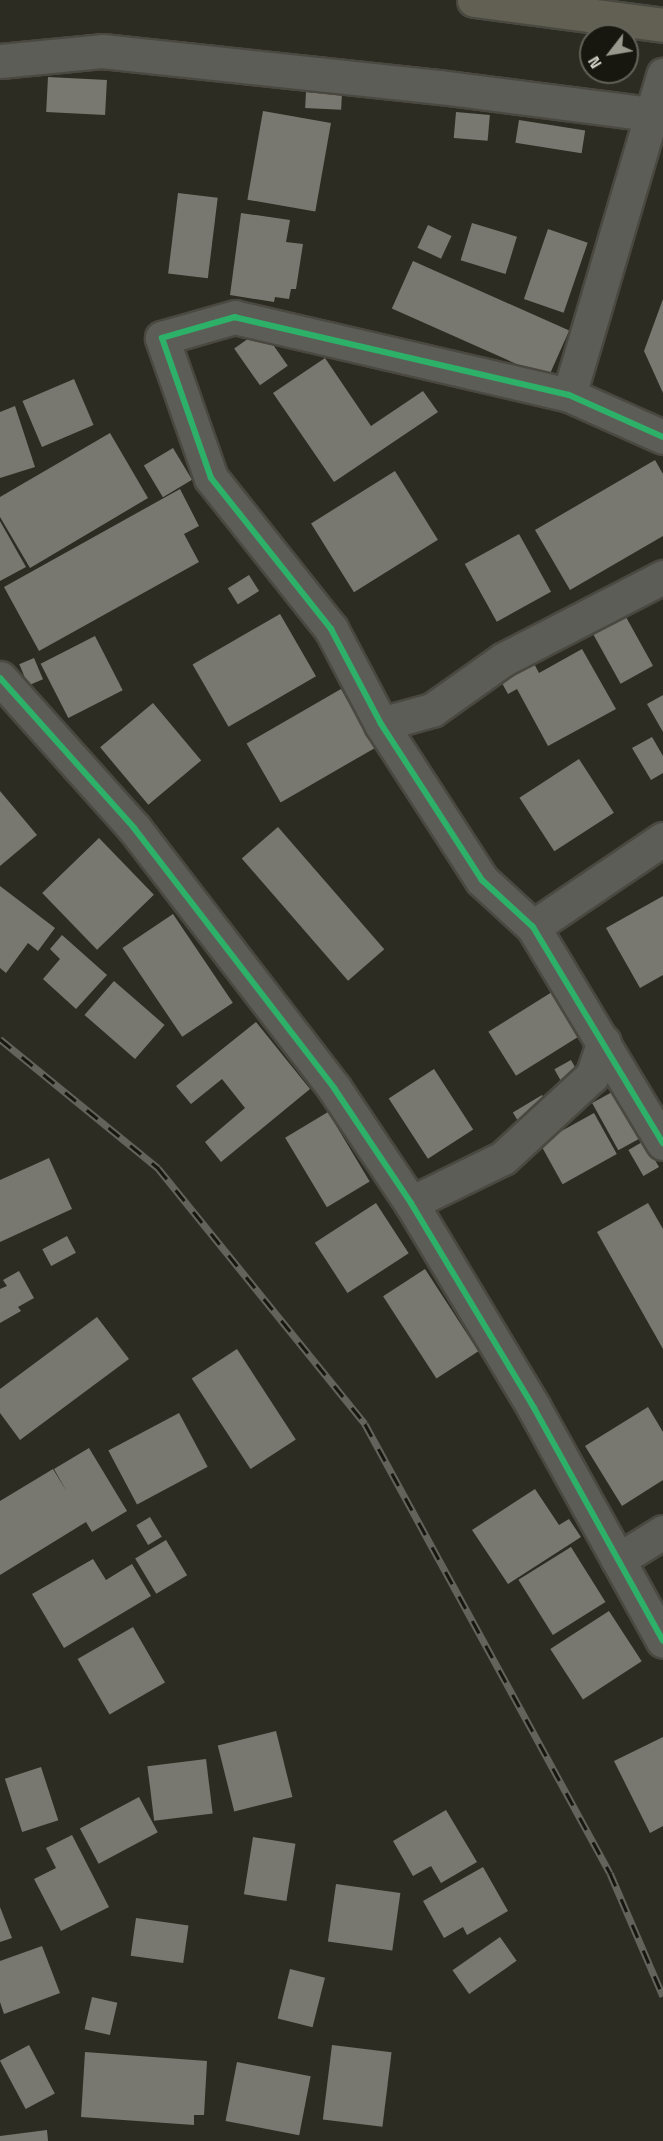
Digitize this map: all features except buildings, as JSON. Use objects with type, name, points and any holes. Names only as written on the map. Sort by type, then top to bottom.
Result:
[{"type":"main road","points":[[474,0],[663,26]]},
{"type":"street","points":[[0,61],[102,51],[440,87],[651,114]]},
{"type":"street","points":[[568,395],[663,75]]},
{"type":"street","points":[[663,437],[568,395],[235,317],[162,338],[211,478],[331,629],[381,724],[482,880],[533,927],[604,1041],[663,1143]]},
{"type":"street","points":[[381,724],[432,710],[504,659],[663,578]]},
{"type":"street","points":[[0,677],[135,828],[334,1088],[411,1203],[534,1408],[663,1641]]},
{"type":"street","points":[[533,927],[663,839]]},
{"type":"street","points":[[411,1203],[503,1158],[592,1076],[604,1041]]},
{"type":"street","points":[[618,1560],[663,1532]]},
{"type":"railway","points":[[0,1039],[158,1168],[365,1424],[610,1873],[663,1996]]},
{"type":"cycle path","points":[[663,437],[569,395],[235,317],[162,338],[211,478],[331,629],[381,724],[482,880],[533,927],[663,1143]]},
{"type":"cycle path","points":[[0,678],[134,828],[334,1088],[411,1203],[534,1408],[663,1641]]}]
